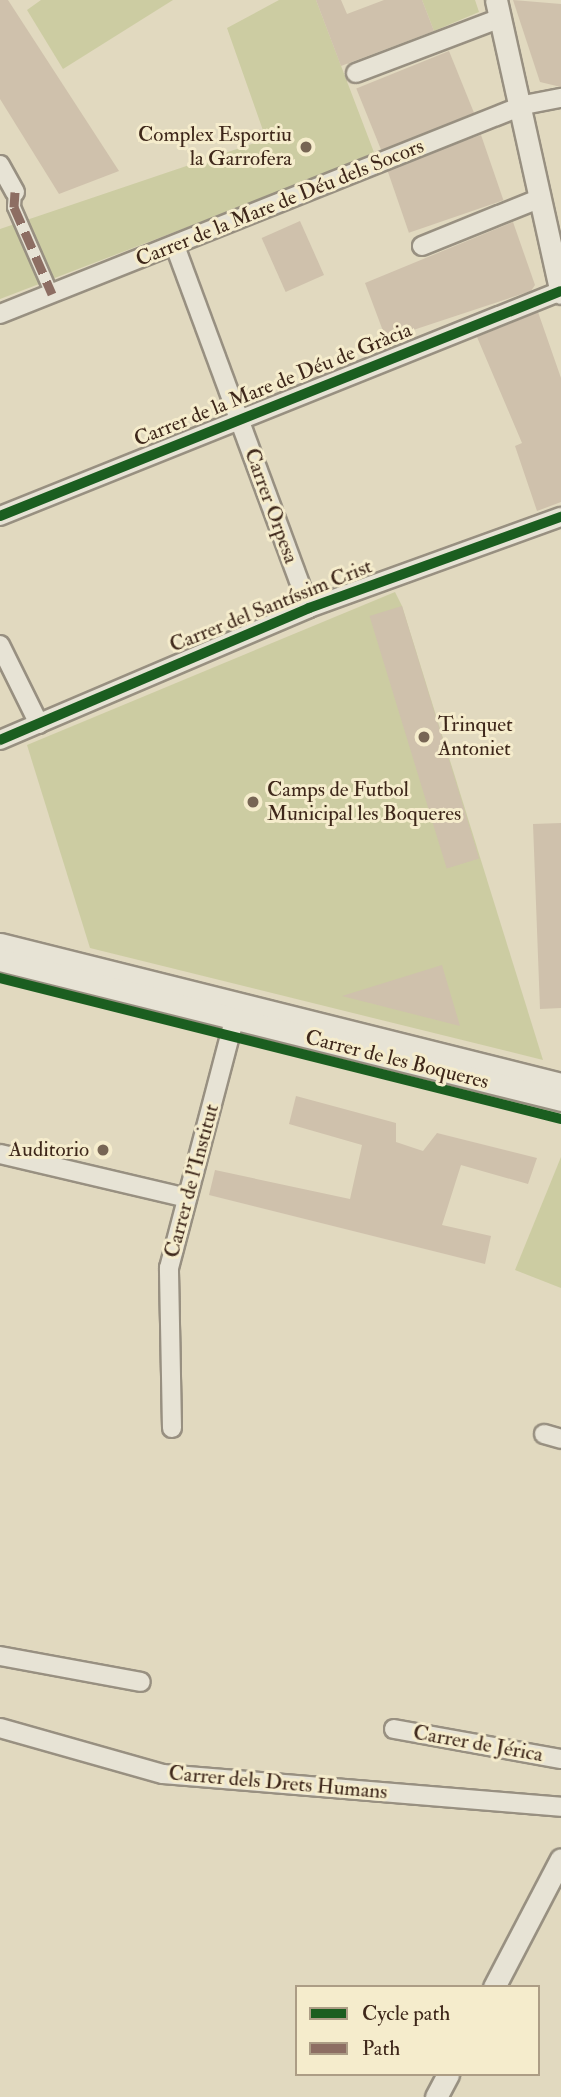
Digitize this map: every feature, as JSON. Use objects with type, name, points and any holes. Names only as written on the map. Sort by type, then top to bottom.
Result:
[{"type":"street","points":[[356,73],[499,9],[524,105],[561,291]]},
{"type":"street","name":"Carrer de la Mare de Déu dels Socors","points":[[0,314],[524,105],[561,98]]},
{"type":"street","points":[[0,165],[15,192],[14,207],[52,294]]},
{"type":"street","points":[[422,246],[541,198]]},
{"type":"street","name":"Carrer Orpesa","points":[[175,246],[309,608]]},
{"type":"street","name":"Carrer de la Mare de Déu de Gràcia","points":[[0,516],[561,291]]},
{"type":"street","name":"Carrer del Santíssim Crist","points":[[0,740],[309,608],[561,517]]},
{"type":"street","points":[[0,645],[39,724]]},
{"type":"street","name":"Carrer de les Boqueres","points":[[0,944],[236,1012],[561,1100]]},
{"type":"street","name":"Carrer de les Boqueres","points":[[0,960],[561,1084]]},
{"type":"street","name":"Carrer de l'Institut","points":[[172,1428],[169,1268],[236,1012]]},
{"type":"street","points":[[0,1154],[187,1199]]},
{"type":"street","points":[[0,1657],[141,1682]]},
{"type":"street","name":"Carrer dels Drets Humans","points":[[0,1728],[163,1774],[561,1807]]},
{"type":"street","name":"Carrer de Jérica","points":[[394,1729],[561,1759]]},
{"type":"street","points":[[495,1985],[561,1860]]},
{"type":"street","points":[[436,2097],[446,2076]]},
{"type":"green space","points":[[41,0],[173,0],[63,69],[27,10]]},
{"type":"green space","name":"Complex Esportiu la Garrofera","points":[[279,0],[316,0],[375,155],[0,299],[0,229],[266,139],[227,28]]},
{"type":"green space","points":[[422,0],[475,0],[479,12],[434,31]]},
{"type":"green space","name":"Camps de Futbol Municipal les Boqueres","points":[[395,592],[402,606],[543,1060],[90,948],[27,745]]},
{"type":"green space","points":[[561,1157],[561,1288],[515,1270]]},
{"type":"building","points":[[0,0],[8,0],[119,171],[59,194],[0,99]]},
{"type":"building","points":[[316,0],[341,0],[347,14],[384,0],[422,0],[434,31],[341,66]]},
{"type":"building","points":[[513,0],[561,4],[561,87],[540,82]]},
{"type":"building","points":[[449,51],[474,113],[381,151],[356,88]]},
{"type":"building","points":[[481,135],[503,200],[409,233],[386,168]]},
{"type":"building","points":[[300,221],[324,275],[286,292],[262,238]]},
{"type":"building","points":[[513,222],[535,285],[531,291],[386,339],[365,283]]},
{"type":"building","points":[[538,312],[561,378],[561,502],[537,511],[515,446],[522,443],[477,337]]},
{"type":"building","name":"Trinquet Antoniet","points":[[402,606],[479,858],[447,868],[369,616]]},
{"type":"building","points":[[561,823],[561,1008],[540,1009],[533,824]]},
{"type":"building","points":[[442,965],[460,1026],[342,996]]},
{"type":"building","points":[[296,1096],[396,1123],[396,1142],[423,1151],[437,1133],[537,1158],[528,1184],[461,1165],[442,1225],[491,1236],[485,1264],[209,1195],[215,1170],[350,1199],[362,1145],[289,1124]]},
{"type":"marked path","points":[[15,192],[14,207],[52,294]]},
{"type":"cycle path","points":[[0,516],[561,291]]},
{"type":"cycle path","points":[[0,740],[309,608],[561,517]]},
{"type":"cycle path","points":[[0,978],[561,1119]]},
{"type":"place","name":"Complex Esportiu la Garrofera","points":[[306,147]]},
{"type":"place","name":"Trinquet Antoniet","points":[[424,737]]},
{"type":"place","name":"Camps de Futbol Municipal les Boqueres","points":[[253,802]]},
{"type":"place","name":"Auditorio","points":[[103,1150]]}]
